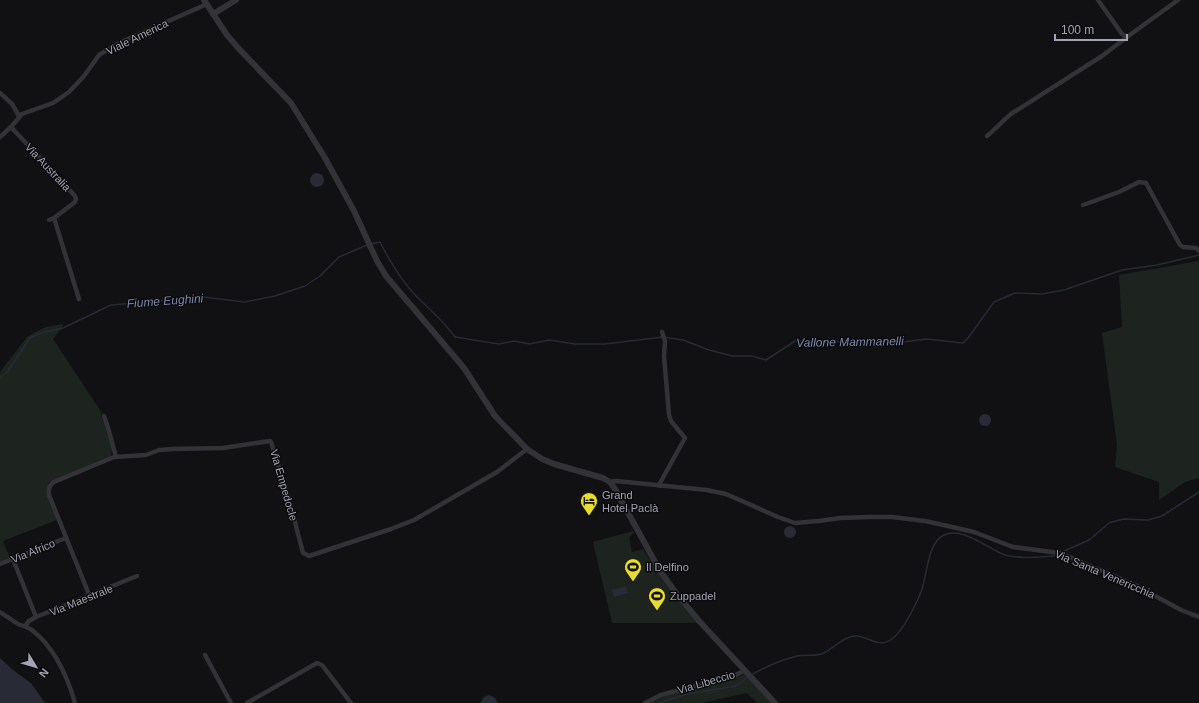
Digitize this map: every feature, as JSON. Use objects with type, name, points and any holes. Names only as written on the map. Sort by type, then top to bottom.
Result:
[{"type":"street","points":[[213,14],[236,0]]},
{"type":"street","points":[[1098,0],[1122,34],[1127,37]]},
{"type":"street","points":[[987,136],[996,130],[1003,120],[1011,114],[1102,56],[1178,0]]},
{"type":"street","points":[[206,2],[227,35],[292,103],[325,158],[369,242],[376,261],[386,276],[464,368],[495,416],[527,449],[542,459],[554,464],[603,478],[610,482],[664,578],[687,607],[775,703]]},
{"type":"street","name":"Viale America","points":[[0,137],[20,116],[61,98],[76,86],[99,55],[119,42],[206,2]]},
{"type":"street","points":[[0,93],[12,104],[20,116]]},
{"type":"street","name":"Via Australia","points":[[11,127],[75,196],[75,202],[54,218],[49,220]]},
{"type":"street","points":[[1082,205],[1119,192],[1139,182],[1146,183],[1180,245],[1183,247],[1196,248],[1199,251]]},
{"type":"street","points":[[54,218],[79,299]]},
{"type":"street","points":[[660,486],[660,483],[684,438],[671,421],[669,415],[664,356],[665,341],[662,332]]},
{"type":"street","points":[[104,416],[116,457]]},
{"type":"street","name":"Via Empedocle","points":[[90,597],[49,495],[48,489],[60,479],[108,459],[146,455],[159,450],[223,448],[270,441],[289,499],[303,553],[309,556],[414,520],[497,472],[527,449]]},
{"type":"street","name":"Via Santa Venericchia","points":[[610,482],[707,490],[726,494],[795,523],[870,516],[898,518],[925,521],[968,531],[1013,547],[1056,551],[1135,585],[1181,610],[1199,617]]},
{"type":"street","name":"Via Africo","points":[[0,564],[66,538]]},
{"type":"street","points":[[13,559],[36,617]]},
{"type":"street","name":"Via Maestrale","points":[[25,626],[29,621],[36,617],[90,597],[138,576]]},
{"type":"street","points":[[0,612],[33,631],[52,650],[70,685],[75,703]]},
{"type":"street","points":[[205,655],[231,703]]},
{"type":"street","points":[[247,703],[317,663],[322,665],[351,703]]},
{"type":"street","name":"Via Libeccio","points":[[645,703],[661,695],[734,676],[745,670]]},
{"type":"shaded area","points":[[317,173],[322,175],[324,180],[322,185],[317,187],[312,185],[310,180],[312,175]]},
{"type":"shaded area","points":[[1199,261],[1199,478],[1185,482],[1159,500],[1159,482],[1115,467],[1117,445],[1102,333],[1122,327],[1119,275]]},
{"type":"shaded area","points":[[63,324],[53,339],[102,413],[101,415],[112,447],[111,456],[49,483],[47,491],[57,520],[3,541],[10,558],[0,562],[0,372],[27,337],[46,327]]},
{"type":"shaded area","points":[[985,414],[989,416],[991,420],[989,424],[985,426],[981,424],[979,420],[981,416]]},
{"type":"shaded area","points":[[790,526],[794,528],[796,532],[794,536],[790,538],[786,536],[784,532],[786,528]]},
{"type":"shaded area","name":"Il Delfino","points":[[633,531],[634,532],[629,538],[632,552],[643,549],[668,588],[697,623],[612,623],[593,542]]},
{"type":"shaded area","points":[[626,586],[628,593],[614,597],[612,590]]},
{"type":"shaded area","points":[[0,658],[31,683],[45,703],[0,703]]},
{"type":"shaded area","points":[[745,674],[772,703],[757,703],[747,693],[701,703],[649,703],[663,697]]},
{"type":"shaded area","points":[[489,695],[494,697],[498,703],[480,703],[484,697]]},
{"type":"waterway","name":"Vallone Mammanelli","points":[[370,244],[380,242],[405,284],[441,320],[455,337],[499,344],[514,341],[530,344],[549,340],[575,344],[605,344],[663,337],[683,340],[709,350],[732,356],[752,356],[766,360],[795,341],[820,340],[863,344],[895,343],[926,339],[963,343],[994,302],[1015,293],[1042,294],[1064,290],[1122,270],[1157,265],[1199,255]]},
{"type":"waterway","name":"Fiume Eughini","points":[[0,378],[8,371],[30,338],[41,333],[63,328],[111,305],[203,297],[245,302],[275,296],[305,286],[320,276],[339,257],[367,245]]},
{"type":"waterway","points":[[1062,552],[1089,540],[1109,523],[1123,519],[1148,520],[1162,516],[1199,492]]},
{"type":"waterway","points":[[753,674],[764,668],[800,655],[821,654],[847,638],[856,636],[879,643],[883,643],[893,638],[906,623],[914,608],[922,589],[931,551],[939,539],[944,535],[959,533],[975,539],[1005,555],[1035,557],[1054,556],[1057,554]]},
{"type":"waterway","points":[[658,703],[687,694],[736,686],[748,677]]},
{"type":"place","name":"Grand Hotel Paclà","points":[[589,516]]},
{"type":"place","name":"Il Delfino","points":[[633,582]]},
{"type":"place","name":"Zuppadel","points":[[657,611]]}]
